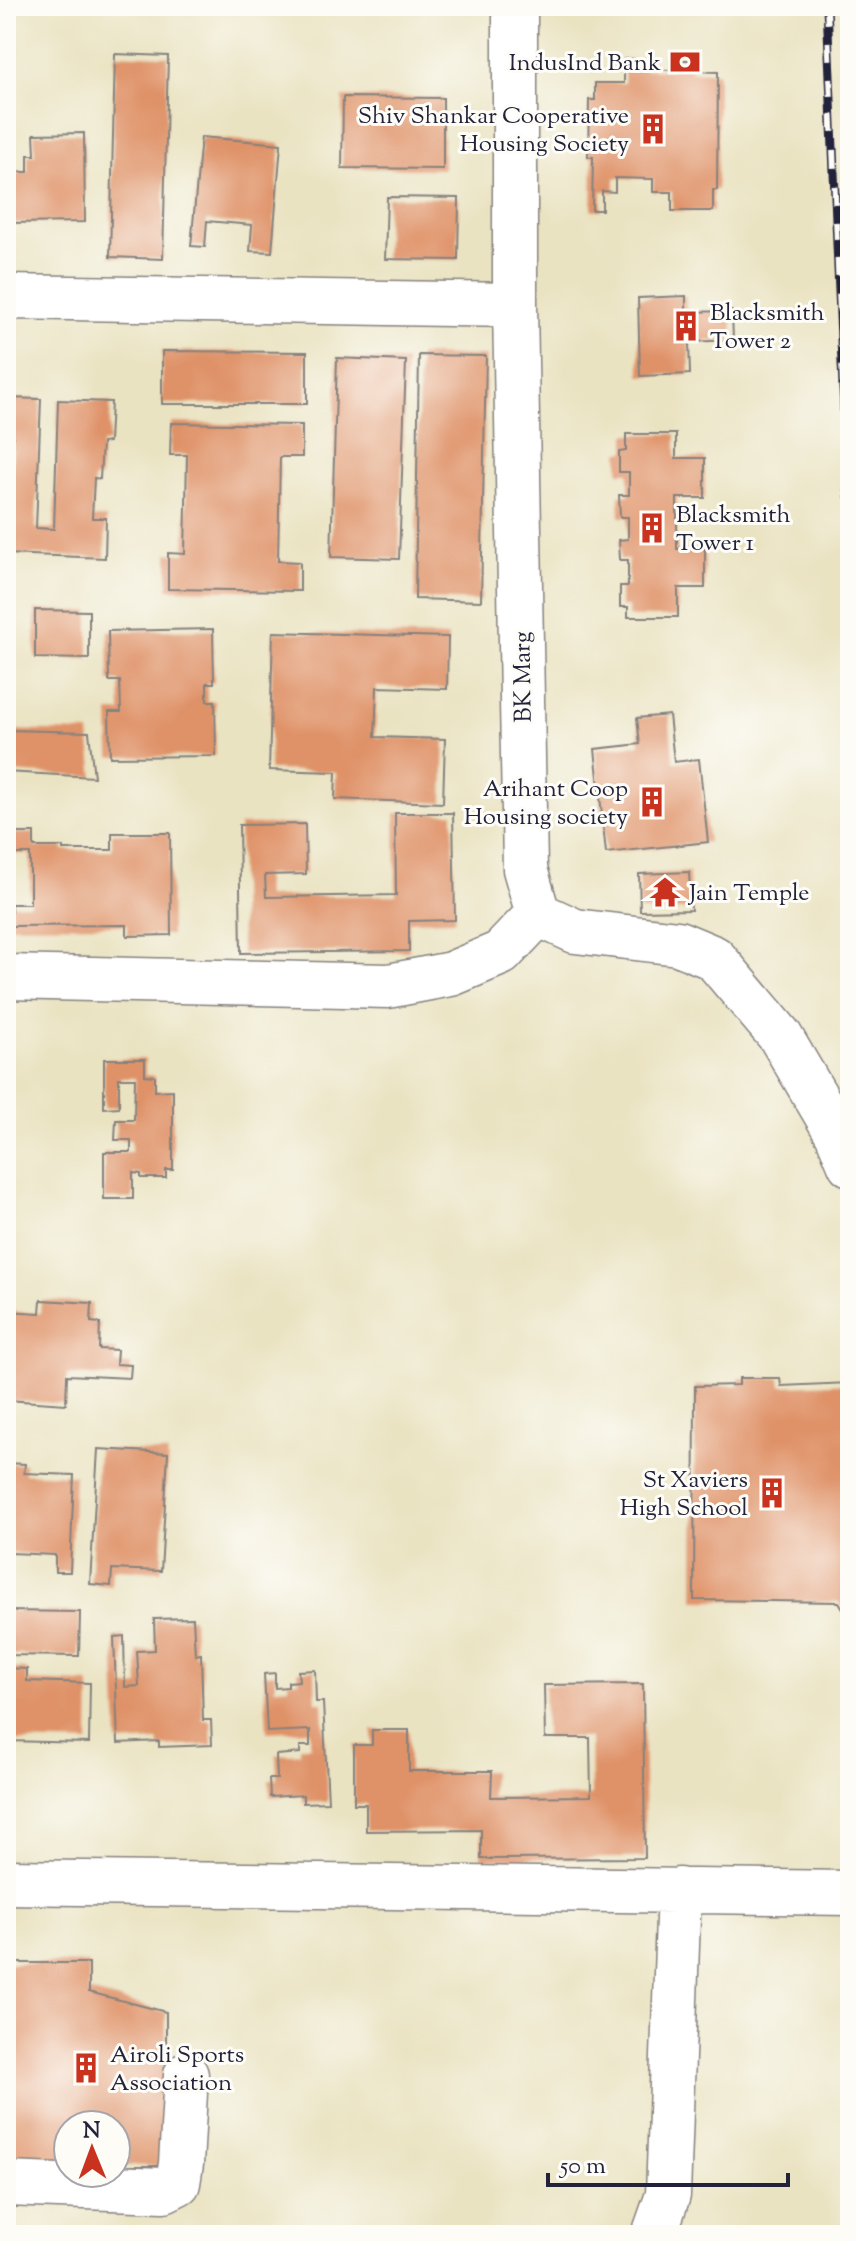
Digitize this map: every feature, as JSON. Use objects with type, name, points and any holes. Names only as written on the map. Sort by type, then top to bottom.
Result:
[{"type":"street","name":"BK Marg","points":[[515,6],[515,305],[525,869],[538,914]]},
{"type":"street","points":[[6,297],[515,305]]},
{"type":"street","points":[[6,977],[388,986],[451,974],[501,953],[538,914],[575,931],[678,943],[714,958],[780,1036],[837,1133],[850,1164]]},
{"type":"street","points":[[6,1882],[850,1893]]},
{"type":"street","points":[[654,2235],[668,2195],[679,1890]]},
{"type":"street","points":[[6,2184],[164,2190],[178,2183],[186,2075]]},
{"type":"building","points":[[115,54],[168,56],[163,259],[110,257]]},
{"type":"building","name":"Shiv Shankar Cooperative Housing Society","points":[[624,59],[641,59],[641,69],[671,70],[670,60],[691,60],[690,71],[718,72],[717,190],[713,190],[713,211],[672,211],[672,192],[653,192],[653,179],[615,178],[615,192],[602,191],[602,210],[592,210],[593,157],[588,157],[589,100],[595,100],[595,83],[624,83]]},
{"type":"building","points":[[343,97],[443,98],[443,169],[342,168]]},
{"type":"building","points":[[84,133],[85,222],[6,223],[6,135],[9,135],[9,172],[28,172],[28,155],[35,155],[34,134]]},
{"type":"building","points":[[201,137],[281,144],[272,252],[250,251],[252,225],[207,221],[205,247],[191,246]]},
{"type":"building","points":[[387,197],[459,198],[458,260],[385,259]]},
{"type":"building","name":"Blacksmith Tower 2","points":[[686,296],[686,312],[732,311],[733,340],[689,342],[690,374],[640,376],[638,298]]},
{"type":"building","points":[[162,351],[307,352],[307,404],[162,404]]},
{"type":"building","points":[[419,355],[486,356],[481,601],[415,599]]},
{"type":"building","points":[[337,358],[406,361],[399,559],[331,557]]},
{"type":"building","points":[[6,398],[41,399],[36,528],[54,529],[58,400],[111,402],[109,442],[102,443],[100,479],[94,478],[92,518],[106,518],[105,558],[6,554],[13,434],[6,434]]},
{"type":"building","points":[[171,423],[302,425],[302,457],[280,457],[278,561],[300,562],[300,591],[168,589],[168,553],[185,554],[187,455],[170,455]]},
{"type":"building","name":"Blacksmith Tower 1","points":[[626,434],[676,434],[676,458],[705,458],[705,498],[677,498],[677,549],[705,549],[705,588],[678,588],[678,617],[628,617],[628,607],[620,607],[620,586],[628,586],[628,560],[620,560],[619,540],[628,539],[628,517],[620,517],[619,495],[629,495],[629,472],[619,472],[619,452],[626,451]]},
{"type":"building","points":[[35,610],[89,611],[89,659],[35,658]]},
{"type":"building","points":[[213,629],[214,683],[207,683],[207,701],[215,701],[216,756],[110,757],[109,712],[121,712],[120,681],[109,681],[108,631]]},
{"type":"building","points":[[273,632],[448,637],[447,689],[377,687],[375,737],[445,739],[443,803],[335,799],[336,772],[269,770]]},
{"type":"building","name":"Arihant Coop Housing society","points":[[669,715],[674,762],[699,759],[708,842],[606,853],[595,749],[640,744],[637,718]]},
{"type":"building","points":[[6,730],[89,732],[94,777],[6,772]]},
{"type":"building","points":[[395,813],[453,813],[455,920],[409,921],[409,951],[241,953],[239,825],[305,824],[306,874],[265,875],[266,897],[396,895]]},
{"type":"building","points":[[11,833],[34,833],[34,847],[112,850],[112,833],[170,833],[171,935],[127,936],[127,925],[11,926],[11,904],[30,904],[30,854],[11,854]]},
{"type":"building","name":"Jain Temple","points":[[689,872],[691,910],[640,911],[639,874]]},
{"type":"building","points":[[104,1059],[145,1059],[145,1075],[155,1076],[155,1091],[173,1090],[173,1170],[166,1170],[166,1178],[141,1178],[141,1174],[133,1173],[133,1199],[104,1199],[104,1152],[131,1152],[131,1140],[115,1140],[116,1120],[134,1120],[135,1078],[119,1078],[119,1107],[104,1108]]},
{"type":"building","points":[[41,1300],[92,1303],[91,1322],[100,1323],[99,1349],[117,1350],[116,1364],[131,1365],[130,1378],[67,1375],[66,1404],[6,1400],[6,1311],[40,1313]]},
{"type":"building","name":"St Xaviers High School","points":[[739,1378],[780,1378],[781,1386],[850,1383],[850,1615],[839,1602],[694,1600],[695,1386],[739,1385]]},
{"type":"building","points":[[98,1449],[168,1453],[161,1571],[112,1569],[111,1586],[90,1584]]},
{"type":"building","points":[[6,1463],[25,1464],[24,1473],[74,1475],[70,1572],[55,1572],[55,1555],[11,1553],[10,1570],[6,1570]]},
{"type":"building","points":[[6,1611],[80,1612],[79,1656],[6,1655]]},
{"type":"building","points":[[193,1618],[195,1655],[201,1654],[203,1720],[211,1720],[212,1745],[159,1747],[159,1741],[118,1743],[114,1637],[124,1636],[125,1687],[139,1686],[137,1651],[155,1650],[154,1619]]},
{"type":"building","points":[[6,1668],[27,1669],[27,1681],[90,1683],[89,1743],[6,1741]]},
{"type":"building","points":[[315,1670],[316,1702],[323,1702],[328,1802],[303,1803],[303,1795],[270,1797],[269,1779],[277,1779],[276,1755],[300,1753],[300,1746],[310,1746],[310,1730],[267,1732],[264,1674],[275,1673],[275,1688],[288,1687],[288,1682],[299,1681],[298,1671]]},
{"type":"building","points":[[643,1684],[645,1858],[481,1859],[481,1830],[366,1831],[366,1804],[354,1804],[354,1745],[372,1745],[372,1730],[409,1730],[409,1771],[492,1771],[491,1797],[591,1796],[590,1738],[545,1738],[544,1685]]},
{"type":"building","name":"Airoli Sports Association","points":[[7,1963],[89,1963],[89,1992],[166,2012],[166,2166],[132,2166],[132,2109],[52,2109],[52,2166],[6,2166]]},
{"type":"railway","points":[[827,6],[850,503]]},
{"type":"place","name":"IndusInd Bank","points":[[685,62]]},
{"type":"place","name":"Shiv Shankar Cooperative Housing Society","points":[[653,129]]},
{"type":"place","name":"Blacksmith Tower 2","points":[[686,326]]},
{"type":"place","name":"Blacksmith Tower 1","points":[[652,528]]},
{"type":"place","name":"Arihant Coop Housing society","points":[[652,802]]},
{"type":"place","name":"Jain Temple","points":[[665,892]]},
{"type":"place","name":"St Xaviers High School","points":[[772,1493]]},
{"type":"place","name":"Airoli Sports Association","points":[[86,2068]]}]
